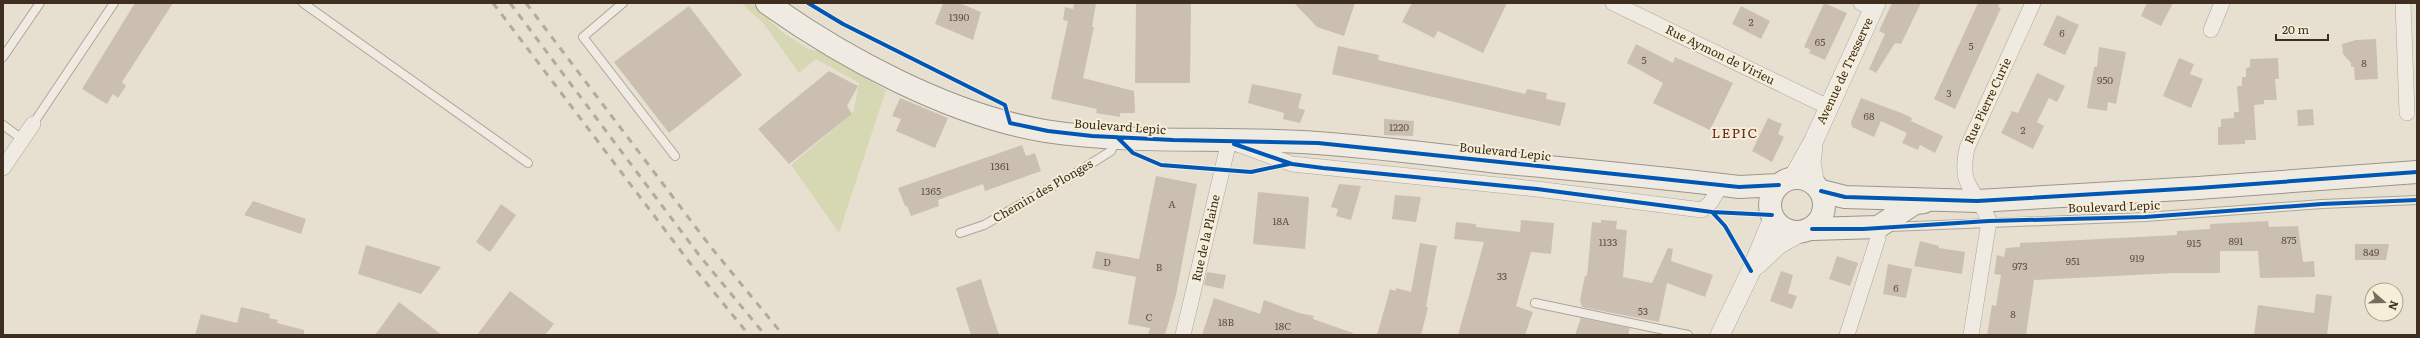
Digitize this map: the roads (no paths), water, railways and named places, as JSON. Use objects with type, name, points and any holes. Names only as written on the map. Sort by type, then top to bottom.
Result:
[{"type":"main road","name":"Boulevard Lepic","points":[[767,3],[862,62],[929,95],[1033,129],[1117,137],[1318,143],[1730,186],[1786,181]]},
{"type":"main road","name":"Boulevard Lepic","points":[[1818,187],[1845,197],[1931,201],[1977,200],[2198,188],[2417,172]]},
{"type":"main road","points":[[1801,178],[1818,187],[1825,206],[1823,215],[1806,231],[1784,229],[1771,212],[1773,191],[1786,181],[1801,178]]},
{"type":"main road","name":"Boulevard Lepic","points":[[1730,186],[1771,212]]},
{"type":"main road","name":"Boulevard Lepic","points":[[1806,231],[1878,227],[1916,203],[1931,201]]},
{"type":"street","name":"Rue Aymon de Virieu","points":[[1612,3],[1828,107]]},
{"type":"street","name":"Rue Pierre Curie","points":[[1989,222],[1984,207],[1977,200],[1966,181],[1963,166],[1967,148],[2033,3]]},
{"type":"street","points":[[2211,30],[2222,3]]},
{"type":"street","points":[[2403,3],[2407,113]]},
{"type":"street","name":"Avenue de Tresserve","points":[[1786,181],[1814,140],[1870,5]]},
{"type":"street","points":[[3,168],[32,124]]},
{"type":"street","name":"Avenue de Tresserve","points":[[1814,140],[1811,163],[1818,187]]},
{"type":"street","name":"Boulevard Lepic","points":[[1229,141],[1292,164],[1537,189],[1702,210],[1730,186]]},
{"type":"street","name":"Rue de la Plaine","points":[[1183,335],[1229,141]]},
{"type":"street","points":[[1720,335],[1751,271],[1771,212]]},
{"type":"street","points":[[1971,335],[1989,222]]},
{"type":"street","points":[[1847,335],[1878,238],[1878,227]]},
{"type":"street","points":[[1751,271],[1778,244],[1806,231]]},
{"type":"lane","points":[[3,57],[40,3]]},
{"type":"lane","points":[[32,124],[114,3]]},
{"type":"lane","points":[[304,3],[528,163]]},
{"type":"lane","points":[[623,3],[583,37],[675,156]]},
{"type":"lane","points":[[3,125],[22,139]]},
{"type":"lane","name":"Chemin des Plonges","points":[[960,233],[984,225],[1076,173],[1111,151],[1117,137]]},
{"type":"lane","name":"Boulevard Lepic","points":[[1878,227],[2145,217],[2322,204],[2417,200]]},
{"type":"lane","points":[[1535,303],[1688,335]]},
{"type":"railway","points":[[493,3],[690,263],[749,335]]},
{"type":"railway","points":[[510,3],[699,255],[765,335]]},
{"type":"railway","points":[[526,3],[710,246],[783,335]]},
{"type":"district","name":"LEPIC","points":[[1735,133]]}]
